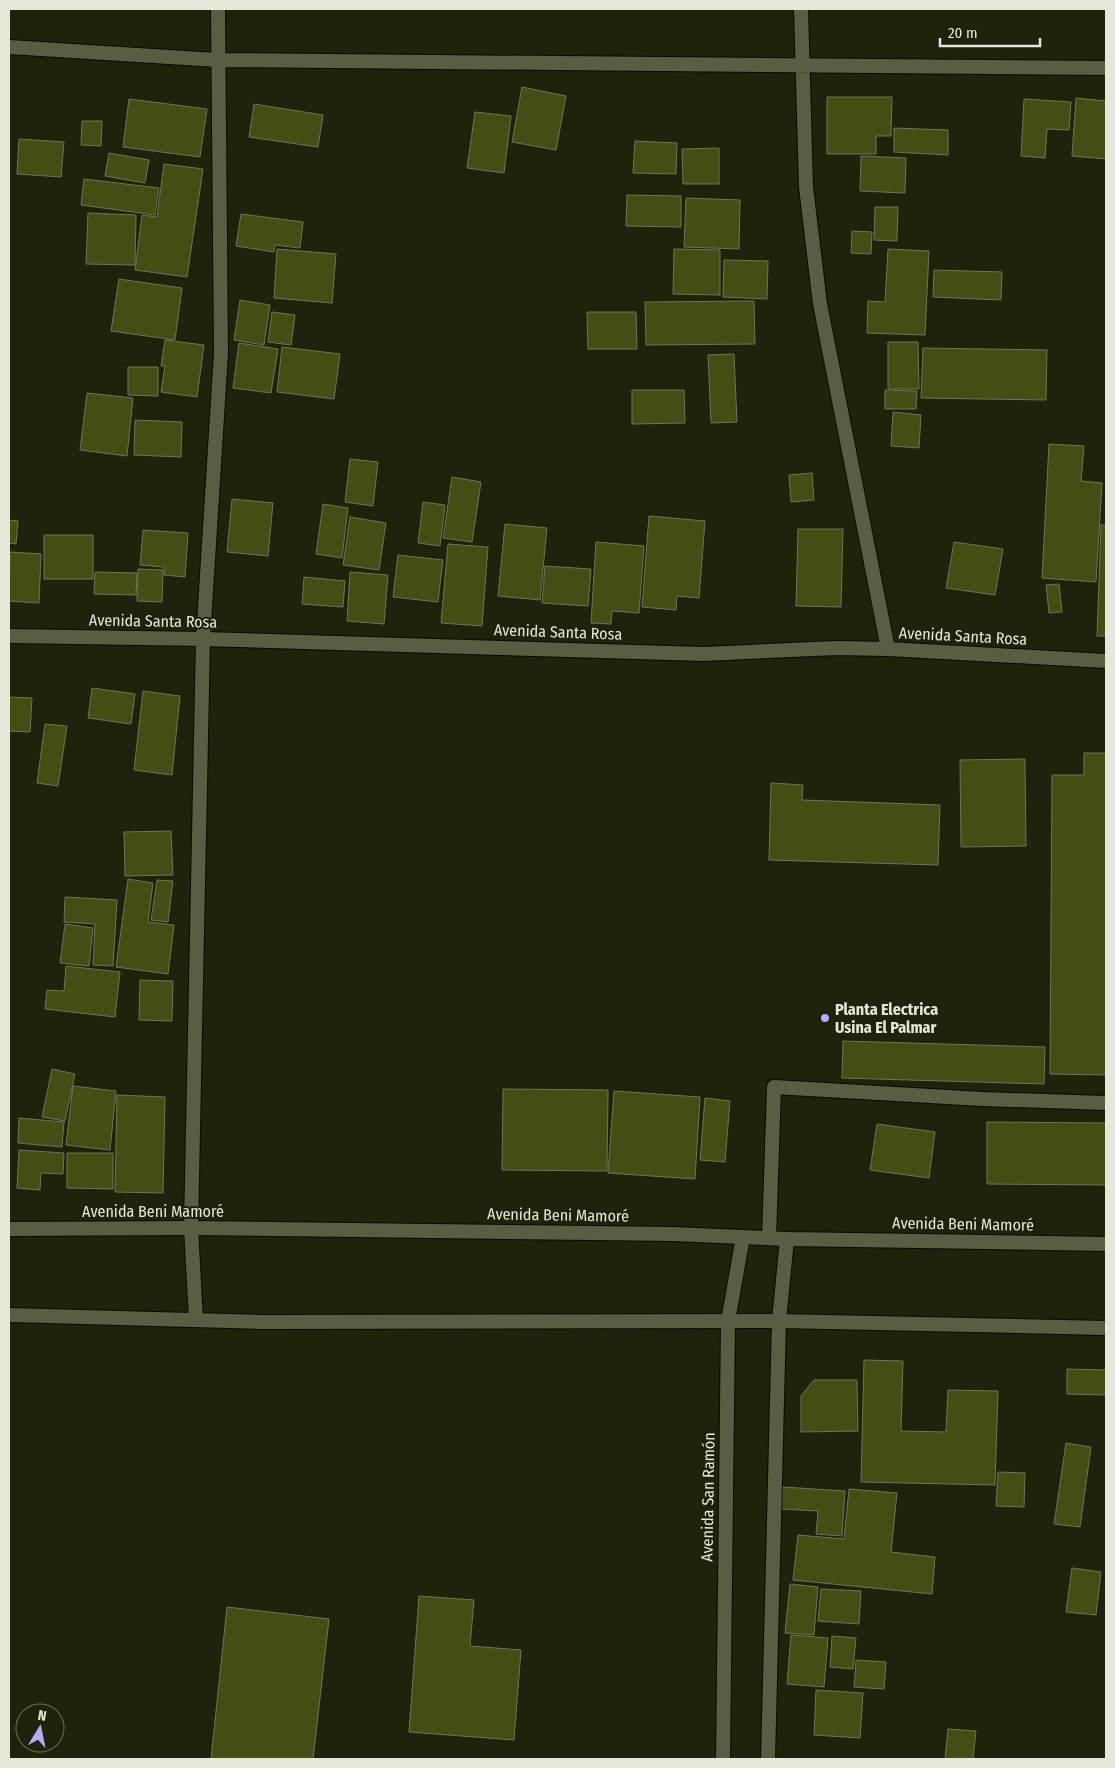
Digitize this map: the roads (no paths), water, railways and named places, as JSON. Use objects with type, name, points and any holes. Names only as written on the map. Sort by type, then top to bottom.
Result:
[{"type":"street","points":[[196,1320],[191,1228],[203,639],[221,353],[218,9]]},
{"type":"street","points":[[801,9],[806,187],[820,304],[888,649]]},
{"type":"street","points":[[9,47],[217,60],[1106,68]]},
{"type":"street","name":"Avenida Santa Rosa","points":[[9,636],[203,639],[704,654],[836,648],[888,649],[1106,661]]},
{"type":"street","points":[[770,1238],[774,1087],[982,1099],[1106,1103]]},
{"type":"street","name":"Avenida Beni Mamoré","points":[[9,1229],[191,1228],[673,1234],[787,1239],[1106,1244]]},
{"type":"street","name":"Avenida San Ramón","points":[[723,1759],[728,1321],[743,1237]]},
{"type":"street","points":[[768,1759],[779,1320],[787,1239]]},
{"type":"street","points":[[9,1315],[261,1322],[779,1320],[1106,1328]]},
{"type":"place","name":"Planta Electrica Usina El Palmar","points":[[825,1018]]}]
